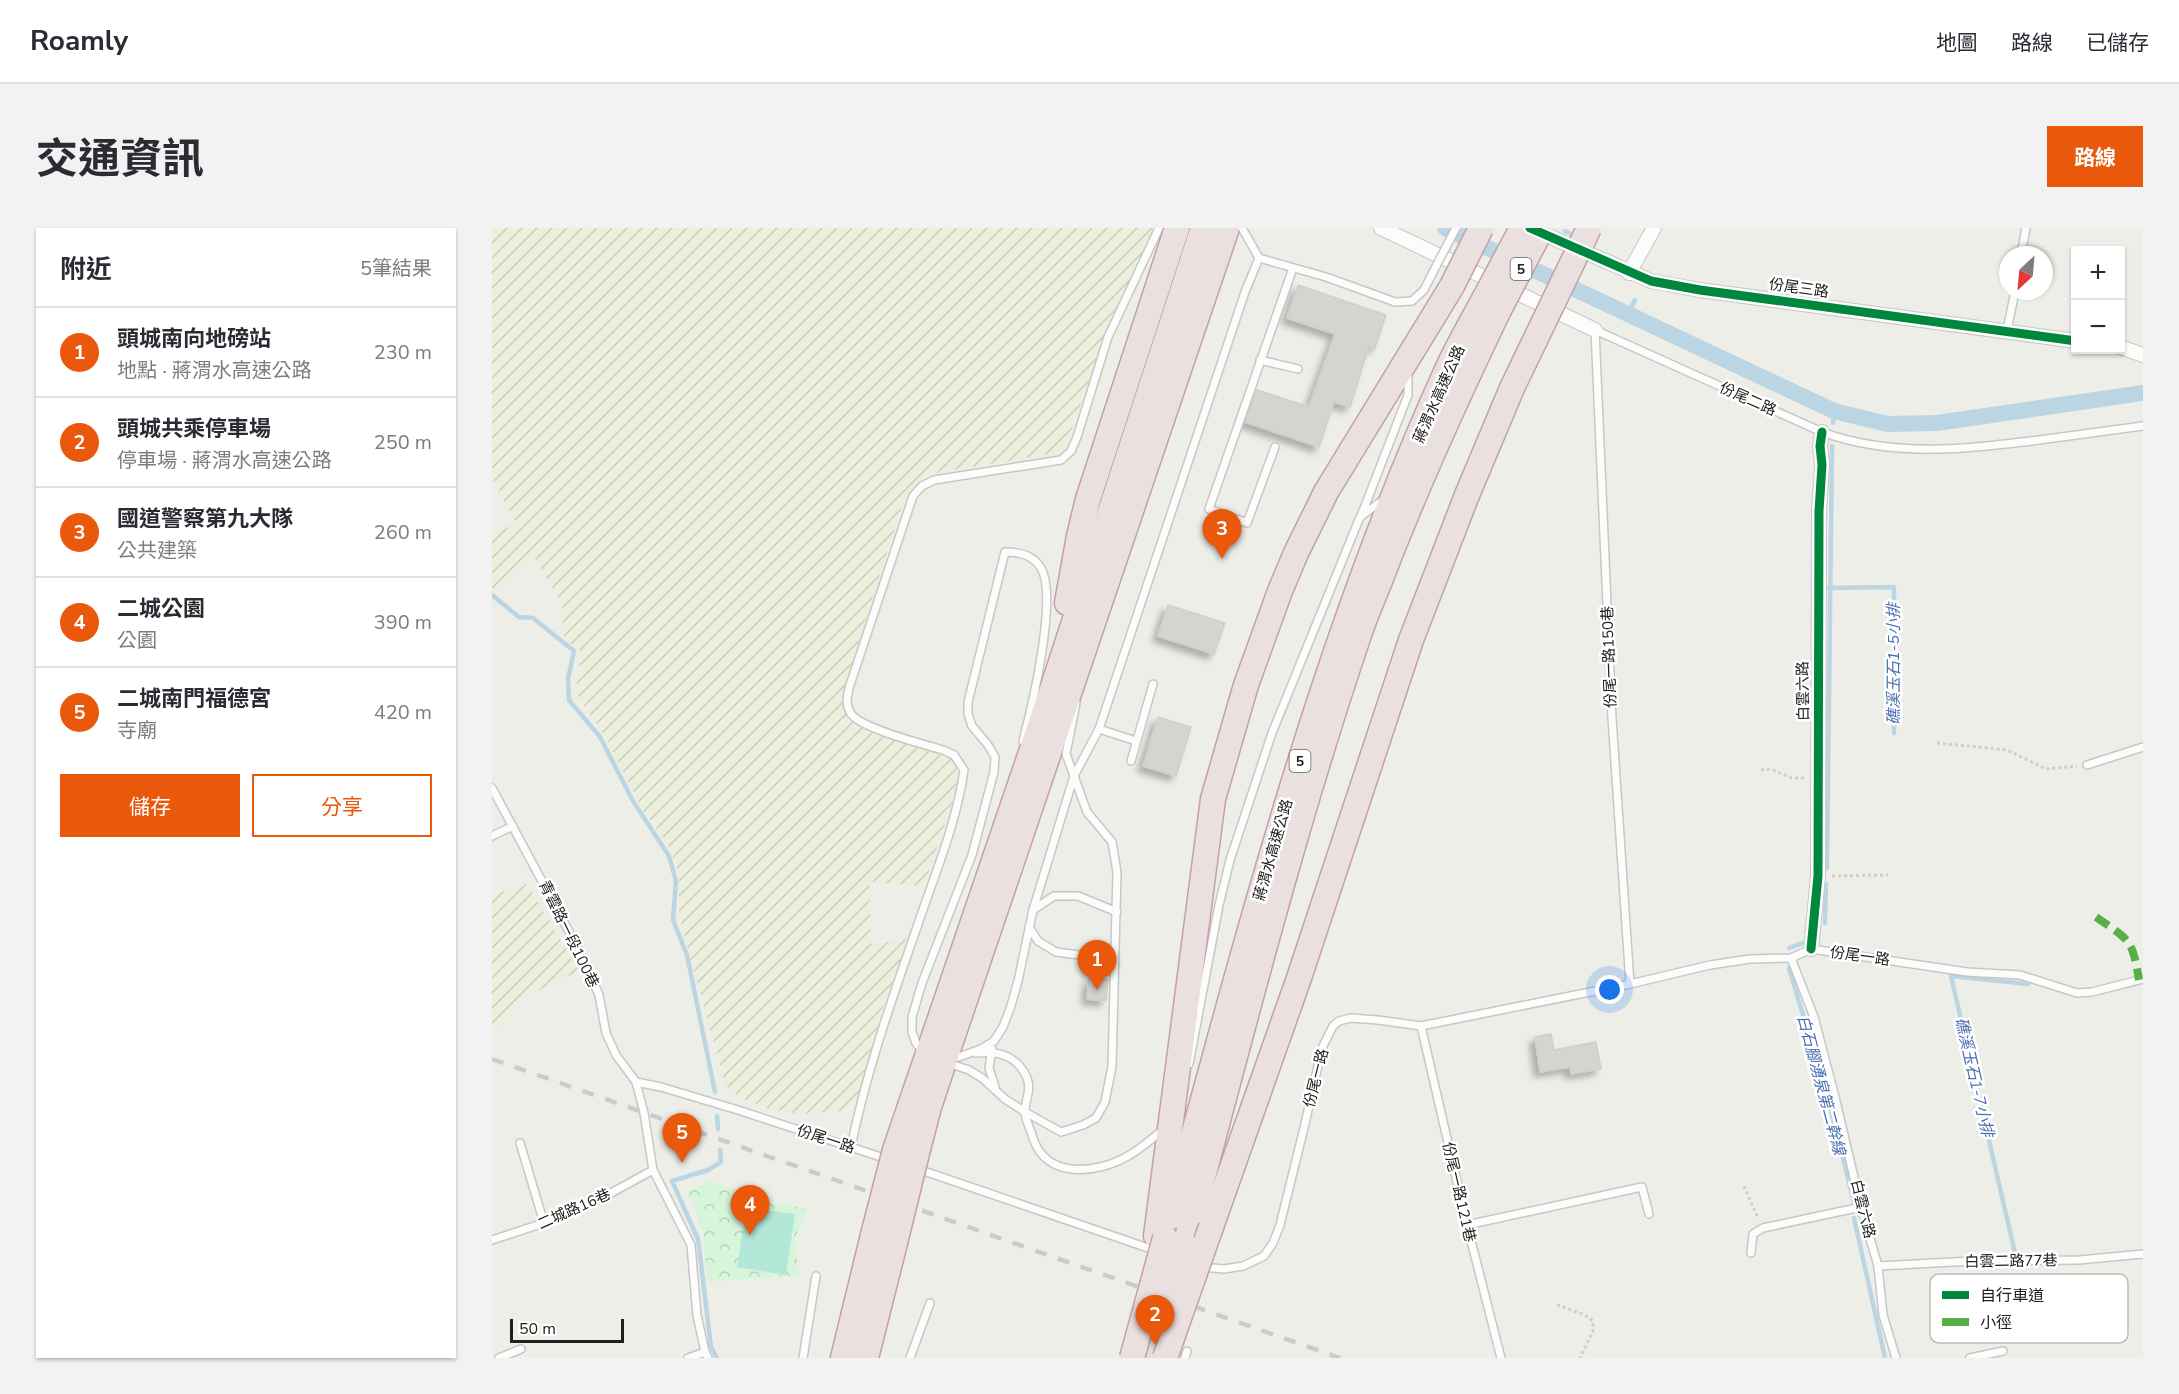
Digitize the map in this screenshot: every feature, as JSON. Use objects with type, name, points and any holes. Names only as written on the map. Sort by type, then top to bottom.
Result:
[{"type":"highway","points":[[1040,726],[1062,632],[1078,536],[1088,499],[1177,228]]},
{"type":"highway","points":[[843,1358],[884,1239],[904,1159],[929,1107],[935,1058],[985,889],[1203,228]]},
{"type":"highway","points":[[935,1058],[1076,674],[1227,228]]},
{"type":"highway","points":[[1167,1251],[1170,1125],[1213,799],[1246,684],[1280,591],[1326,492],[1408,360],[1441,281],[1481,228]]},
{"type":"highway","name":"蔣渭水高速公路","points":[[1132,1358],[1268,932],[1313,779],[1362,627],[1413,497],[1470,369],[1491,306],[1522,228]]},
{"type":"highway","name":"蔣渭水高速公路","points":[[1155,1358],[1167,1251],[1223,1022],[1306,739],[1340,636],[1397,489],[1446,373],[1542,228]]},
{"type":"highway","points":[[1179,1356],[1211,1227],[1299,978],[1411,640],[1467,495],[1512,388],[1589,228]]},
{"type":"highway","points":[[866,1358],[884,1239]]},
{"type":"street","name":"份尾二路","points":[[1381,228],[1595,330]]},
{"type":"street","name":"份尾三路","points":[[1530,228],[1629,273],[1675,286],[2071,340]]},
{"type":"street","points":[[1629,273],[1654,228]]},
{"type":"street","points":[[2125,348],[2143,355]]},
{"type":"street","name":"白雲六路","points":[[1811,949],[1818,876],[1818,592],[1822,432]]},
{"type":"lane","points":[[851,1147],[860,1102],[938,868],[962,786],[964,770],[954,755],[865,724],[852,715],[846,703],[852,677],[914,496],[922,486],[934,480],[1061,460],[1071,451],[1108,338],[1159,228]]},
{"type":"lane","points":[[1242,228],[1259,258],[1404,303],[1419,297],[1441,281],[1456,228]]},
{"type":"lane","points":[[2023,246],[2026,228]]},
{"type":"lane","points":[[996,1090],[989,1068],[991,1052],[1010,1009],[1033,910],[1074,776],[1100,729],[1245,292],[1259,258]]},
{"type":"lane","points":[[1275,447],[1248,523],[1209,509],[1293,268]]},
{"type":"lane","points":[[2007,331],[2013,300]]},
{"type":"lane","name":"份尾二路","points":[[1595,330],[1822,432],[1846,441],[1872,446],[1941,450],[1987,447],[2143,426]]},
{"type":"lane","name":"份尾一路150巷","points":[[1595,330],[1612,718],[1630,984]]},
{"type":"lane","points":[[1260,360],[1298,369]]},
{"type":"lane","points":[[1174,1089],[1191,1060],[1224,881],[1262,762],[1408,395],[1408,360]]},
{"type":"lane","points":[[1360,518],[1397,489]]},
{"type":"lane","points":[[1019,754],[1039,675],[1046,598],[1042,569],[1031,557],[1021,552],[1005,552],[968,702],[968,714],[972,726],[995,757],[994,772],[972,855],[922,983],[912,1017],[912,1032],[916,1043],[935,1058],[969,1071],[1025,1112],[1061,1132],[1096,1118],[1105,1102],[1112,1066],[1118,912],[1118,872],[1112,842],[1087,812],[1066,754],[1076,710],[1076,674]]},
{"type":"lane","points":[[1131,761],[1153,684]]},
{"type":"lane","points":[[1100,729],[1136,741]]},
{"type":"lane","points":[[2087,765],[2143,747]]},
{"type":"lane","points":[[985,889],[1014,777]]},
{"type":"lane","name":"青雲路一段100巷","points":[[492,788],[581,954],[599,995],[606,1033],[616,1055],[636,1082],[644,1113],[653,1170],[691,1245],[697,1315],[706,1355]]},
{"type":"lane","points":[[492,836],[513,826]]},
{"type":"lane","points":[[1033,910],[1054,896],[1078,896],[1118,912]]},
{"type":"lane","points":[[1029,927],[1038,941],[1056,952],[1087,956],[1115,948]]},
{"type":"lane","name":"份尾一路","points":[[636,1082],[738,1110],[851,1147],[904,1159],[1167,1251],[1204,1268],[1224,1269],[1244,1266],[1264,1256],[1273,1243],[1280,1225],[1322,1048],[1333,1026],[1339,1021],[1352,1018],[1420,1026],[1720,964],[1750,959],[1791,958],[1811,949],[1967,972],[2020,975],[2077,993],[2092,992],[2143,979]]},
{"type":"lane","name":"白雲六路","points":[[1791,958],[1814,1017],[1844,1131],[1861,1207],[1878,1266],[1882,1315],[1896,1358]]},
{"type":"lane","name":"份尾一路121巷","points":[[1420,1026],[1501,1358]]},
{"type":"lane","points":[[968,1054],[994,1041]]},
{"type":"lane","points":[[935,1058],[991,1052],[1009,1057],[1024,1073],[1029,1083],[1025,1112],[1035,1145],[1043,1156],[1057,1166],[1072,1170],[1091,1170],[1109,1165],[1127,1157],[1170,1125]]},
{"type":"lane","points":[[520,1143],[544,1224]]},
{"type":"lane","name":"二城路16巷","points":[[492,1240],[544,1224],[602,1198],[653,1170]]},
{"type":"lane","points":[[1467,1225],[1642,1187],[1649,1214]]},
{"type":"lane","points":[[1750,1253],[1753,1234],[1762,1228],[1861,1207]]},
{"type":"lane","name":"白雲二路77巷","points":[[1878,1266],[1972,1261],[2079,1260],[2143,1254]]},
{"type":"lane","points":[[803,1358],[816,1276]]},
{"type":"lane","points":[[910,1358],[930,1303]]},
{"type":"lane","points":[[499,1358],[520,1348]]},
{"type":"lane","points":[[1970,1358],[2003,1351]]},
{"type":"lane","points":[[688,1358],[706,1355]]},
{"type":"path","points":[[1937,744],[2007,750],[2046,769],[2087,765]]},
{"type":"path","points":[[1761,770],[1771,769],[1791,778],[1819,778]]},
{"type":"path","points":[[1818,876],[1888,875]]},
{"type":"path","points":[[1744,1186],[1762,1228]]},
{"type":"path","points":[[1557,1305],[1585,1315],[1593,1321],[1593,1331],[1580,1358]]},
{"type":"green space","points":[[492,228],[1154,228],[1105,337],[1066,445],[1057,453],[926,476],[918,480],[901,509],[854,656],[843,701],[845,712],[849,721],[868,730],[954,760],[960,780],[924,886],[869,882],[871,944],[909,939],[882,1010],[857,1100],[842,1111],[799,1114],[770,1109],[740,1098],[726,1086],[679,917],[679,880],[676,865],[666,841],[644,812],[606,738],[575,692],[582,653],[564,637],[561,602],[534,557],[494,591],[492,588],[492,536],[516,523],[492,478]]},
{"type":"green space","points":[[527,884],[579,971],[521,999],[499,1030],[492,1027],[492,895]]},
{"type":"green space","points":[[710,1181],[772,1202],[808,1209],[794,1240],[800,1276],[707,1282],[703,1230],[687,1191]]},
{"type":"green space","points":[[747,1207],[795,1214],[786,1275],[737,1267]]},
{"type":"shaded area","points":[[1135,1315],[1187,1331],[1178,1358],[1122,1358]]},
{"type":"building","points":[[1298,285],[1386,315],[1375,348],[1369,346],[1350,407],[1334,402],[1319,447],[1245,422],[1257,390],[1309,407],[1335,334],[1287,318]]},
{"type":"building","points":[[1168,605],[1225,623],[1214,654],[1158,636]]},
{"type":"building","points":[[1158,717],[1191,727],[1176,776],[1143,766]]},
{"type":"building","points":[[1089,978],[1108,980],[1106,1001],[1087,999]]},
{"type":"building","points":[[1551,1034],[1554,1050],[1596,1042],[1601,1069],[1571,1074],[1570,1067],[1540,1072],[1535,1037]]},
{"type":"waterway","points":[[1445,228],[1834,411],[1887,424],[1937,423],[2143,393]]},
{"type":"waterway","points":[[1565,231],[1576,236]]},
{"type":"waterway","points":[[1628,314],[1635,300]]},
{"type":"waterway","name":"白石腳湧泉第二幹線","points":[[1833,423],[1834,411]]},
{"type":"waterway","name":"白石腳湧泉第二幹線","points":[[1827,868],[1832,446]]},
{"type":"waterway","name":"礁溪玉石1-5小排","points":[[1829,588],[1894,587],[1894,733]]},
{"type":"waterway","points":[[492,595],[519,617],[533,618],[574,651],[568,679],[569,700],[600,737],[633,801],[669,856],[676,881],[673,920],[687,955],[715,1092]]},
{"type":"waterway","name":"白石腳湧泉第二幹線","points":[[1825,923],[1826,884]]},
{"type":"waterway","name":"白石腳湧泉第二幹線","points":[[1789,948],[1808,941]]},
{"type":"waterway","name":"白石腳湧泉第二幹線","points":[[1789,968],[1829,1102],[1854,1203]]},
{"type":"waterway","name":"礁溪玉石1-7小排","points":[[2015,1253],[1951,976],[2028,984]]},
{"type":"waterway","points":[[717,1116],[718,1129]]},
{"type":"waterway","points":[[717,1358],[711,1347],[698,1239],[672,1181],[708,1170],[721,1162],[720,1150]]},
{"type":"waterway","name":"白石腳湧泉第二幹線","points":[[1854,1218],[1885,1358]]},
{"type":"railway","points":[[492,1059],[1340,1358]]},
{"type":"marked path","points":[[2096,917],[2128,942],[2134,956],[2139,980]]},
{"type":"cycle path","points":[[1530,228],[1651,281],[1700,290],[2071,340]]},
{"type":"cycle path","points":[[1811,949],[1818,876],[1819,511],[1822,432]]},
{"type":"place","name":"國道警察第九大隊","points":[[1222,559]]},
{"type":"place","name":"頭城南向地磅站","points":[[1097,990]]},
{"type":"place","name":"二城南門福德宮","points":[[682,1163]]},
{"type":"place","name":"二城公園","points":[[750,1235]]},
{"type":"place","name":"頭城共乘停車場","points":[[1155,1345]]}]
